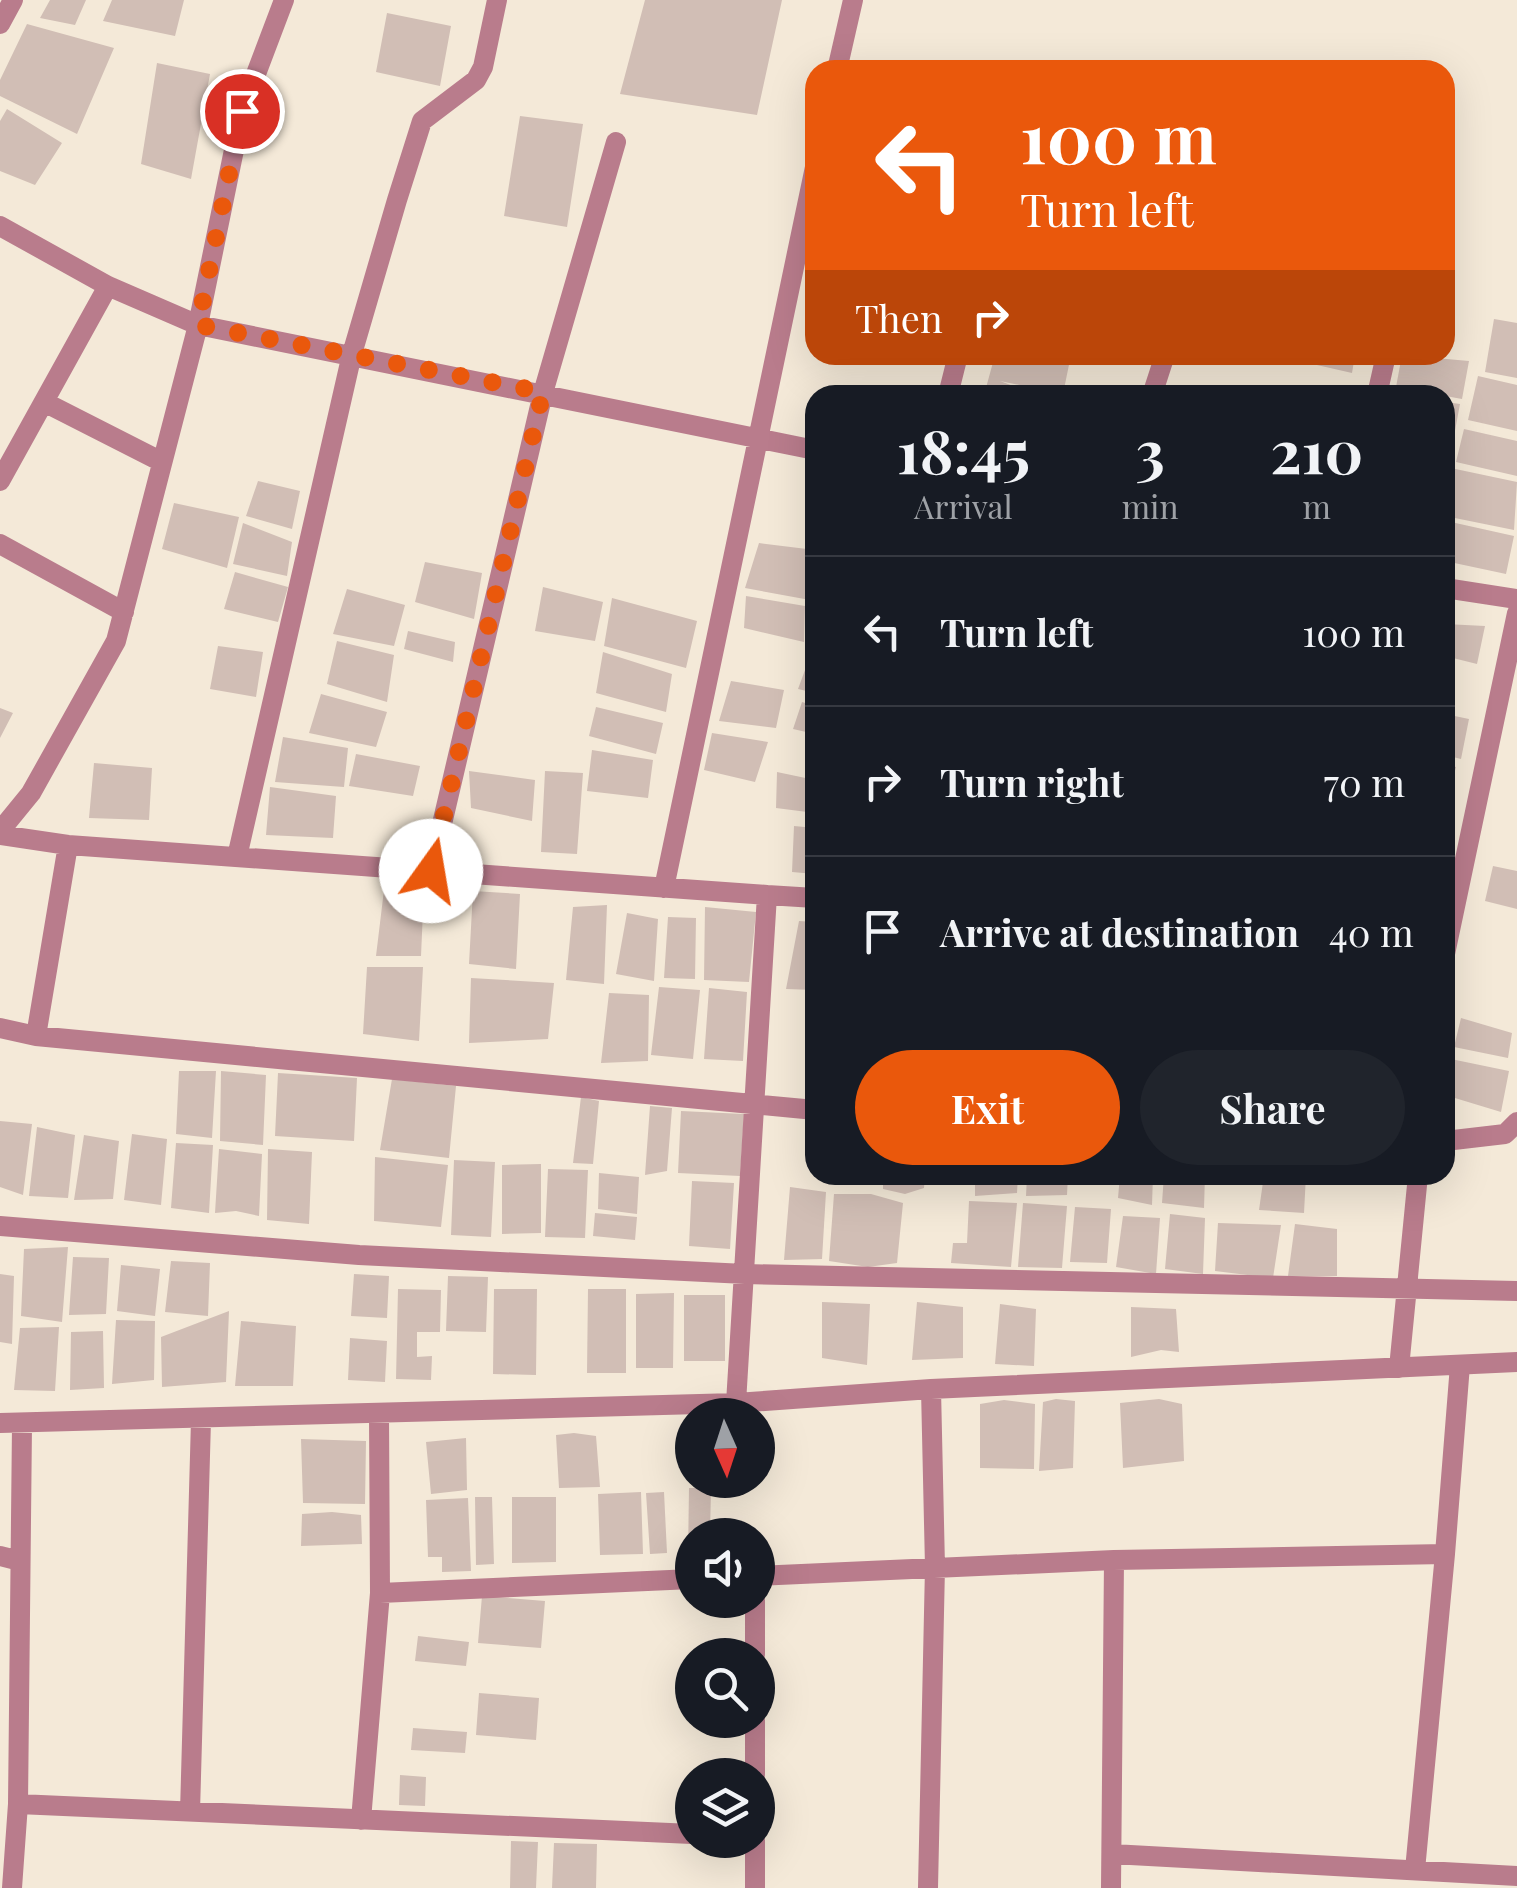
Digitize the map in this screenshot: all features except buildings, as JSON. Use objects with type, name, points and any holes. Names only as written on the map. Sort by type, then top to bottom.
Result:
[{"type":"street","points":[[0,24],[13,0]]},
{"type":"street","points":[[284,0],[242,111],[198,325],[116,642],[31,793],[0,833],[68,845],[805,897]]},
{"type":"street","points":[[238,857],[352,354],[422,122],[476,80],[497,0]]},
{"type":"street","points":[[839,60],[854,0]]},
{"type":"street","points":[[431,871],[543,392],[616,142]]},
{"type":"street","points":[[664,888],[805,214]]},
{"type":"street","points":[[0,226],[108,286],[198,325],[805,448]]},
{"type":"street","points":[[0,481],[108,286]]},
{"type":"street","points":[[44,402],[162,462]]},
{"type":"street","points":[[0,544],[124,612]]},
{"type":"street","points":[[1455,590],[1517,599]]},
{"type":"street","points":[[1455,907],[1517,613]]},
{"type":"street","points":[[36,1036],[68,845]]},
{"type":"street","points":[[736,1398],[766,895]]},
{"type":"street","points":[[0,1028],[36,1036],[805,1110]]},
{"type":"street","points":[[1455,1140],[1505,1134],[1517,1122]]},
{"type":"street","points":[[1398,1368],[1417,1185]]},
{"type":"street","points":[[0,1226],[359,1255],[745,1274],[1406,1291],[1517,1290]]},
{"type":"street","points":[[775,1400],[931,1389],[1517,1362]]},
{"type":"street","points":[[1415,1870],[1460,1365]]},
{"type":"street","points":[[928,1888],[935,1567],[931,1389]]},
{"type":"street","points":[[0,1423],[22,1426],[675,1405]]},
{"type":"street","points":[[361,1820],[380,1592],[380,1414]]},
{"type":"street","points":[[190,1812],[202,1420]]},
{"type":"street","points":[[12,1888],[8,1840],[18,1804],[10,1670],[10,1558],[22,1426]]},
{"type":"street","points":[[775,1575],[1114,1560],[1445,1554]]},
{"type":"street","points":[[1111,1888],[1114,1560]]},
{"type":"street","points":[[380,1592],[675,1580]]},
{"type":"street","points":[[18,1804],[675,1833]]},
{"type":"street","points":[[1112,1854],[1517,1876]]},
{"type":"street","points":[[755,1858],[755,1888]]},
{"type":"route","points":[[242,111],[198,325],[543,392],[431,871]]}]
